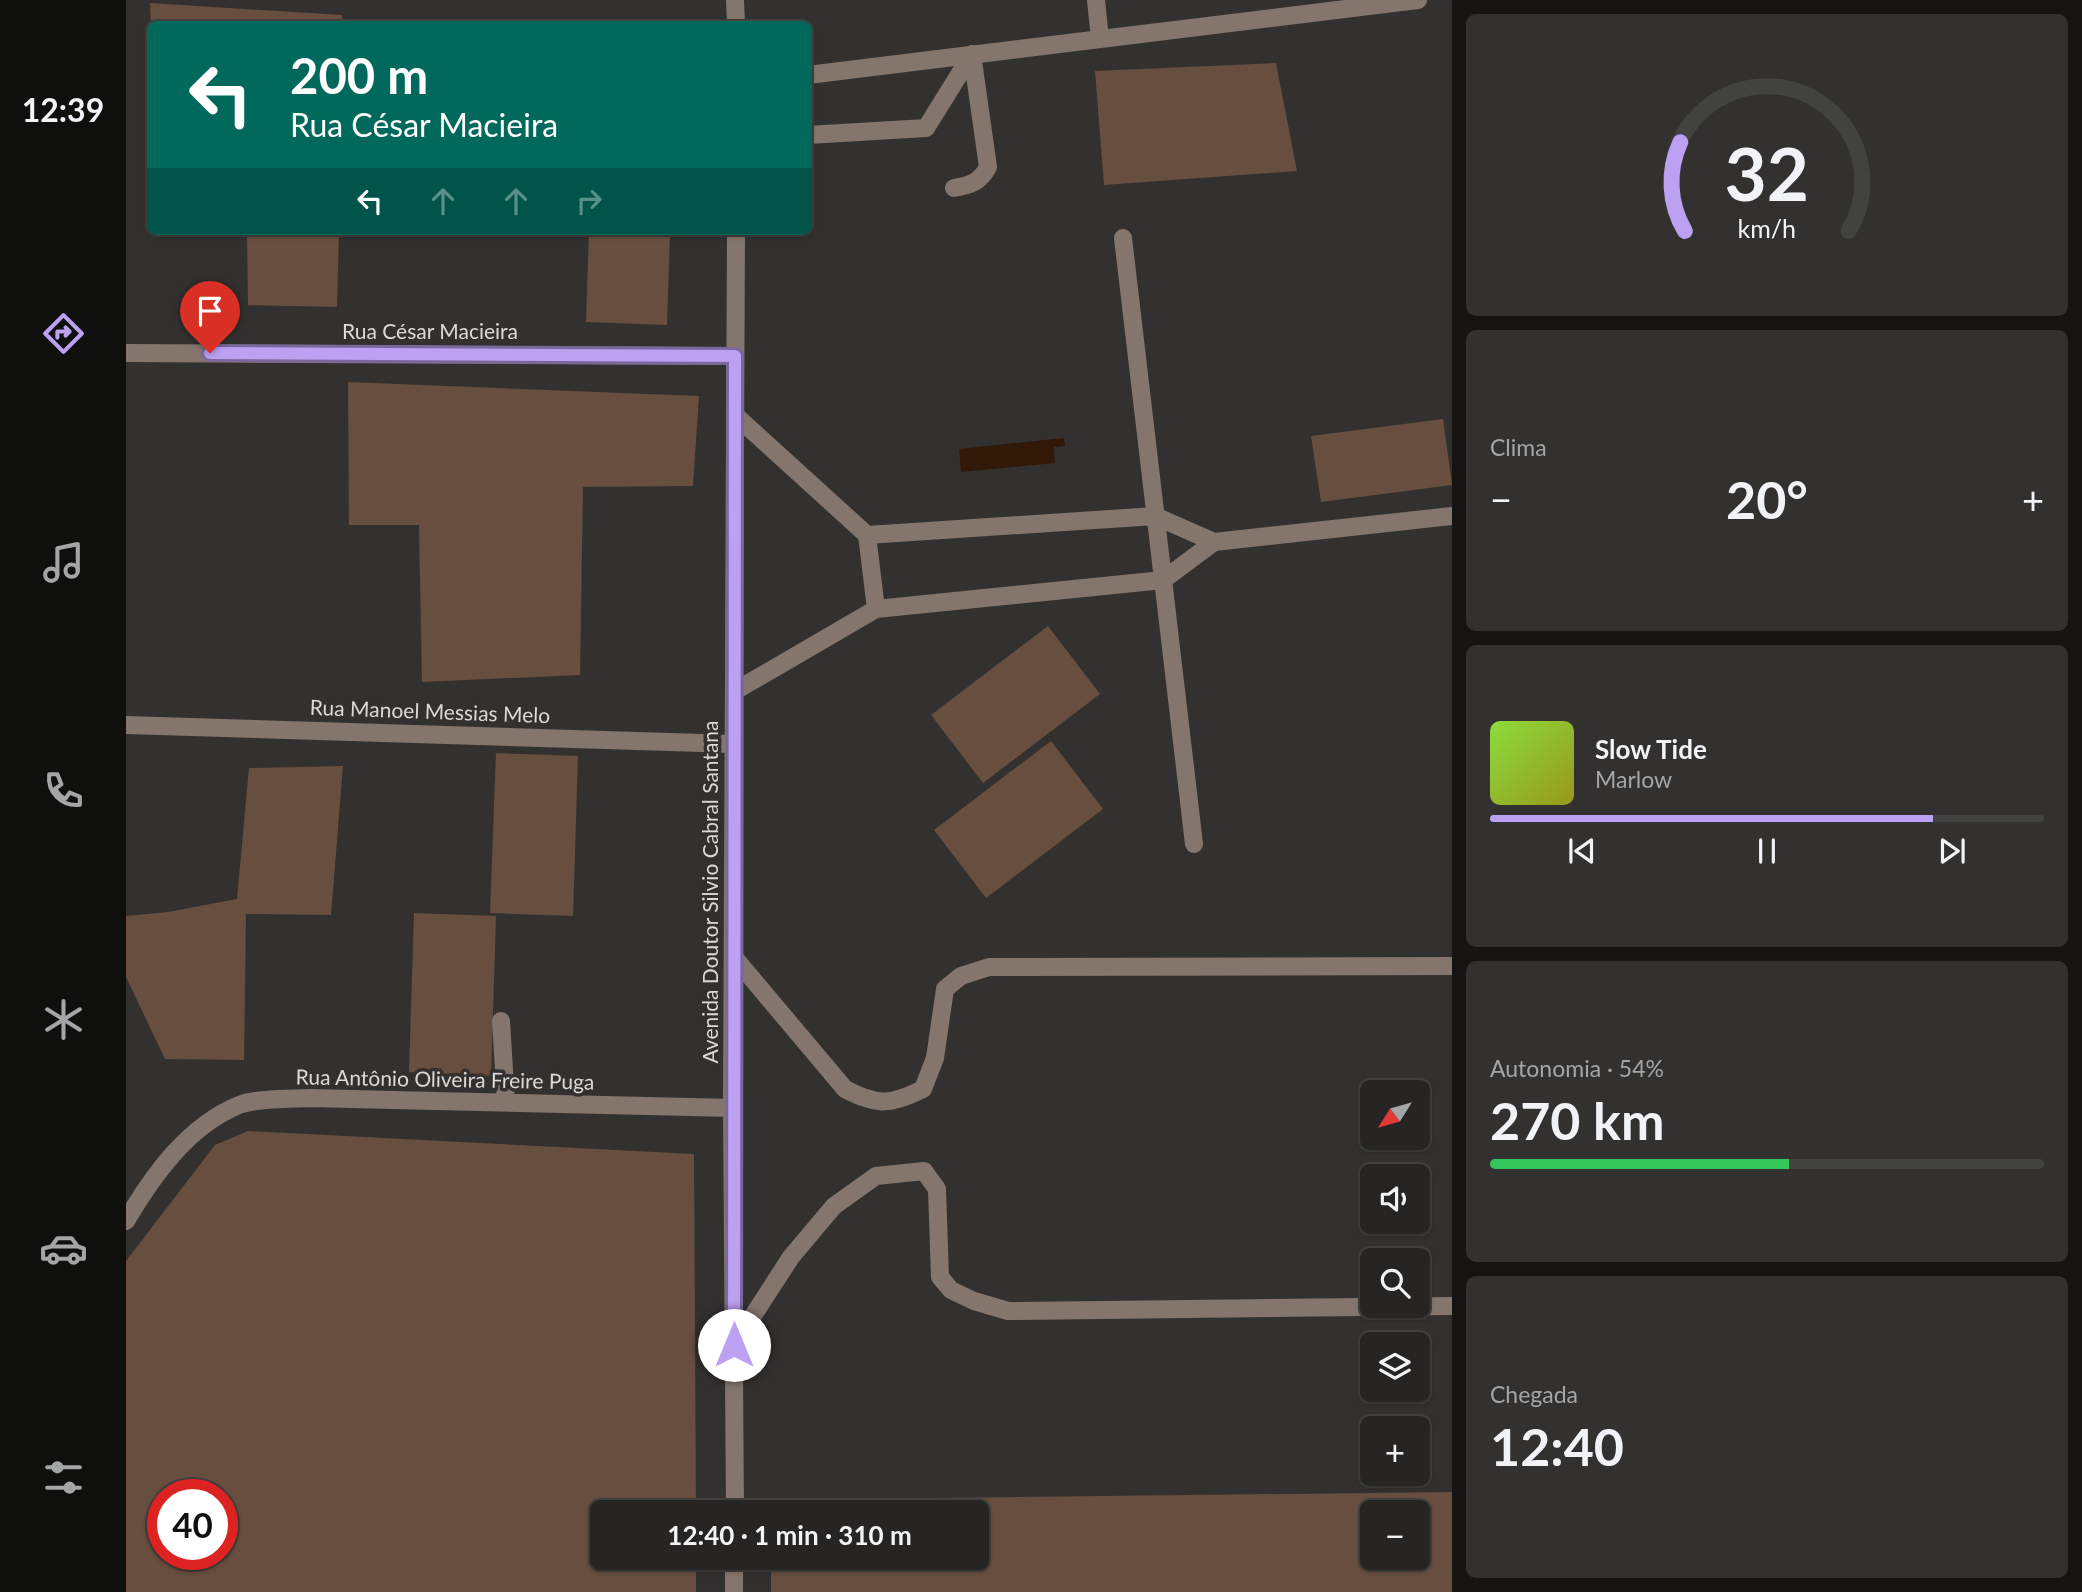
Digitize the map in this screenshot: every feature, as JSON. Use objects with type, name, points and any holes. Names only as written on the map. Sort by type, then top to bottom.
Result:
[{"type":"street","points":[[735,0],[736,21]]},
{"type":"street","points":[[1096,0],[1100,39]]},
{"type":"street","points":[[812,74],[1418,0]]},
{"type":"street","points":[[812,136],[926,128],[972,54]]},
{"type":"street","points":[[954,188],[971,186],[983,176],[988,167],[972,54]]},
{"type":"street","name":"Avenida Doutor Silvio Cabral Santana","points":[[735,1500],[732,1108],[736,235]]},
{"type":"street","points":[[1123,238],[1194,844]]},
{"type":"street","name":"Rua César Macieira","points":[[126,353],[735,356]]},
{"type":"street","points":[[736,416],[867,535],[876,608]]},
{"type":"street","points":[[867,535],[1155,516],[1214,542],[1452,516]]},
{"type":"street","points":[[735,691],[876,608],[1072,591],[1163,580],[1214,542]]},
{"type":"street","name":"Rua Manoel Messias Melo","points":[[126,726],[733,744]]},
{"type":"street","points":[[733,956],[845,1089],[869,1102],[900,1101],[923,1089],[936,1058],[945,989],[961,976],[989,967],[1452,966]]},
{"type":"street","points":[[501,1021],[506,1102]]},
{"type":"street","name":"Rua Antônio Oliveira Freire Puga","points":[[126,1221],[144,1191],[192,1133],[241,1104],[310,1098],[732,1108]]},
{"type":"street","points":[[734,1345],[791,1257],[834,1206],[876,1177],[924,1171],[937,1189],[940,1277],[951,1290],[974,1301],[1008,1311],[1452,1306]]},
{"type":"street","points":[[734,1570],[734,1592]]},
{"type":"shaded area","points":[[150,3],[342,15],[342,21],[151,21]]},
{"type":"shaded area","points":[[1276,63],[1297,171],[1104,185],[1095,71]]},
{"type":"shaded area","points":[[247,235],[339,235],[337,307],[248,305]]},
{"type":"shaded area","points":[[589,235],[670,235],[667,325],[586,322]]},
{"type":"shaded area","points":[[348,382],[699,396],[693,486],[583,487],[580,675],[422,682],[419,525],[349,525]]},
{"type":"shaded area","points":[[1443,419],[1452,485],[1321,502],[1311,436]]},
{"type":"shaded area","points":[[1064,438],[1065,446],[1054,447],[1055,463],[961,472],[959,449]]},
{"type":"shaded area","points":[[1048,626],[1100,694],[983,783],[931,715]]},
{"type":"shaded area","points":[[1051,741],[1103,809],[986,898],[934,830]]},
{"type":"shaded area","points":[[496,753],[578,756],[573,916],[490,913]]},
{"type":"shaded area","points":[[343,766],[331,915],[246,914],[244,1060],[165,1059],[126,977],[126,916],[168,912],[237,899],[249,768]]},
{"type":"shaded area","points":[[414,913],[496,916],[491,1076],[409,1072]]},
{"type":"shaded area","points":[[248,1131],[694,1154],[696,1500],[590,1500],[590,1570],[696,1570],[696,1592],[126,1592],[126,1261],[215,1145]]},
{"type":"shaded area","points":[[1452,1492],[1452,1592],[771,1592],[771,1570],[989,1570],[989,1500],[769,1500]]},
{"type":"route","points":[[210,353],[735,356],[732,1082],[734,1345]]}]
